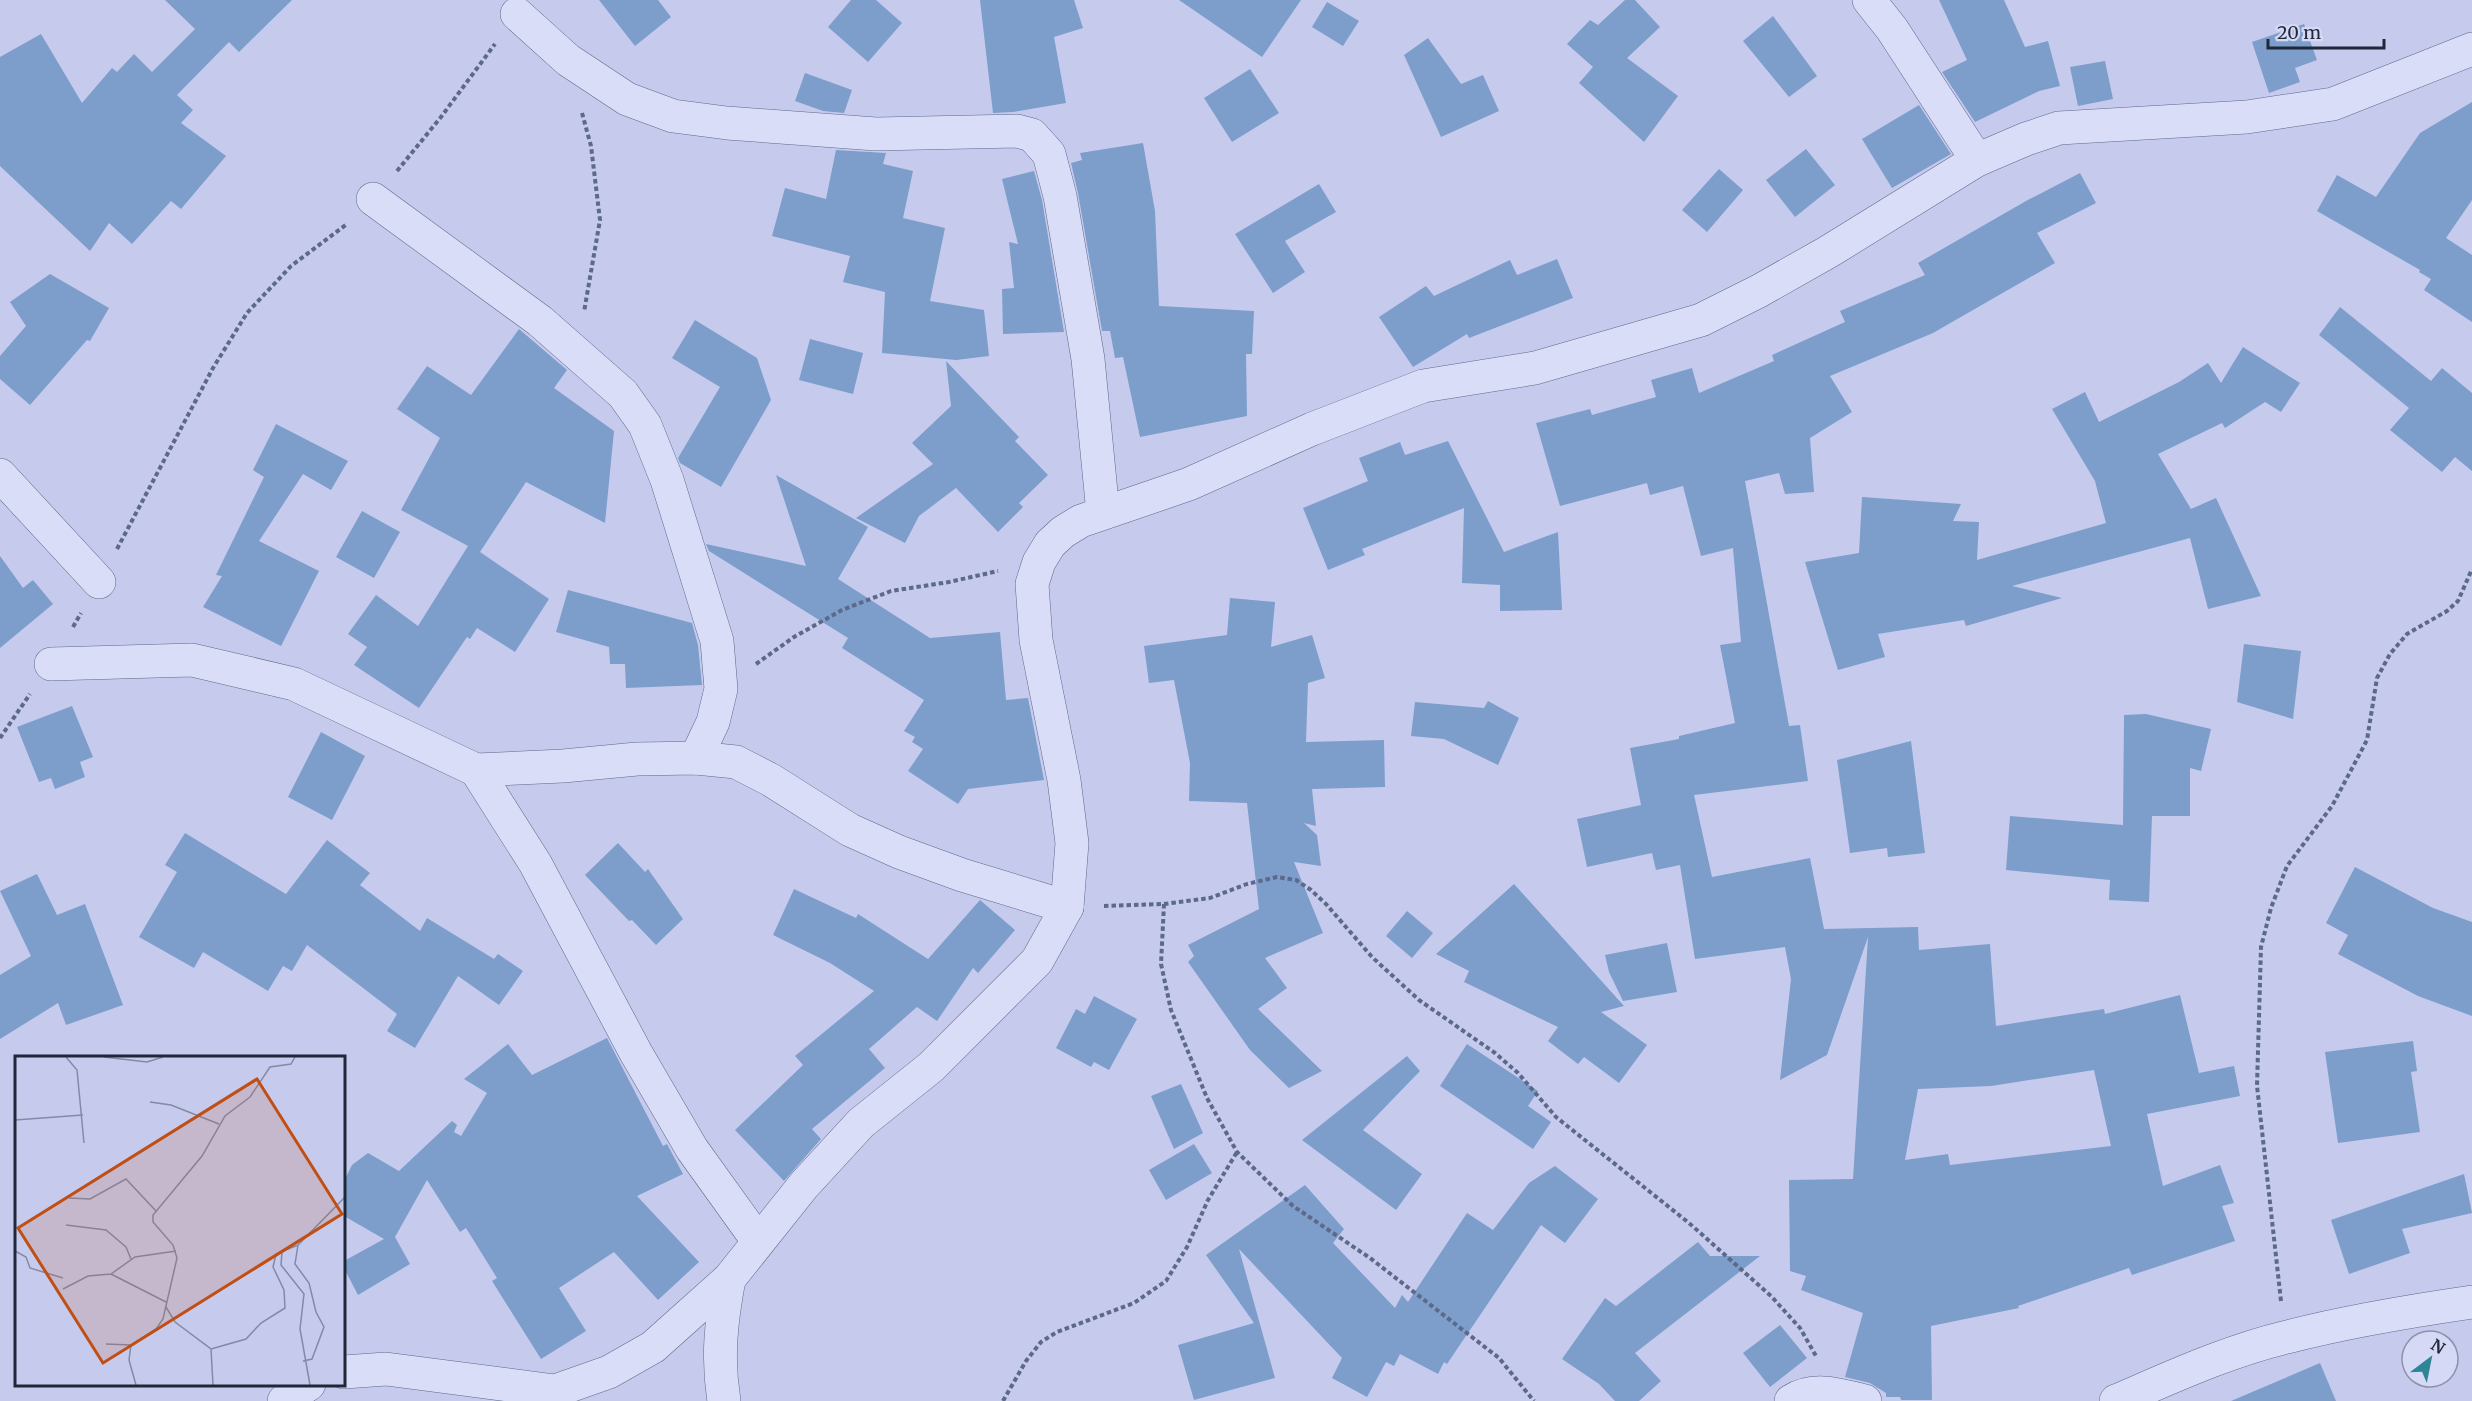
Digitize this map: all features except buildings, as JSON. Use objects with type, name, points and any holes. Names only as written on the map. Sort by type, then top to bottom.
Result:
[{"type":"street","points":[[1869,0],[1892,29],[1977,160]]},
{"type":"street","points":[[517,14],[568,60],[627,99],[673,116],[727,123],[876,134],[1017,131],[1032,135],[1049,154],[1060,196],[1088,359],[1103,513]]},
{"type":"street","points":[[345,1372],[386,1369],[555,1390],[609,1372],[653,1347],[729,1279],[804,1185],[861,1123],[932,1067],[1037,961],[1067,907],[1072,843],[1064,780],[1036,640],[1032,584],[1039,562],[1050,544],[1063,532],[1081,521],[1189,484],[1312,429],[1423,386],[1535,368],[1701,320],[1759,291],[1828,252],[1977,160],[2026,139],[2059,128],[2247,117],[2333,104],[2472,50]]},
{"type":"street","points":[[373,199],[540,321],[591,363],[623,394],[645,425],[667,480],[717,641],[722,688],[713,722],[696,758]]},
{"type":"street","points":[[0,475],[99,582]]},
{"type":"street","points":[[51,664],[192,660],[294,684],[476,770],[563,766],[637,759],[696,758],[736,762],[771,780],[850,830],[899,852],[962,875],[1067,907]]},
{"type":"street","points":[[476,770],[535,863],[636,1053],[692,1149],[758,1241]]},
{"type":"street","points":[[724,1401],[720,1376],[720,1330],[729,1279]]},
{"type":"street","points":[[2116,1401],[2205,1363],[2286,1337],[2389,1314],[2472,1302]]},
{"type":"street","points":[[1791,1401],[1799,1396],[1827,1391],[1864,1401]]},
{"type":"path","points":[[0,738],[51,664],[99,582],[213,368],[247,313],[291,266],[340,230],[373,199],[441,117],[517,14]]},
{"type":"path","points":[[568,60],[591,146],[600,220],[585,302],[583,332],[591,363]]},
{"type":"path","points":[[722,688],[794,637],[842,610],[891,591],[949,582],[1039,562]]},
{"type":"path","points":[[2286,1337],[2257,1086],[2261,947],[2271,908],[2287,866],[2332,806],[2367,740],[2377,678],[2390,654],[2407,634],[2447,611],[2458,601],[2472,569]]},
{"type":"path","points":[[1067,907],[1164,904],[1210,898],[1247,884],[1277,878],[1296,880],[1326,904],[1372,957],[1419,1000],[1495,1053],[1518,1073],[1556,1117],[1689,1223],[1771,1296],[1800,1328],[1818,1359],[1827,1391]]},
{"type":"path","points":[[1164,904],[1161,964],[1171,1010],[1207,1098],[1237,1152],[1293,1206],[1370,1258],[1499,1358],[1534,1401]]},
{"type":"path","points":[[1003,1401],[1026,1361],[1041,1342],[1057,1332],[1134,1303],[1166,1281],[1187,1247],[1208,1200],[1237,1152]]}]
